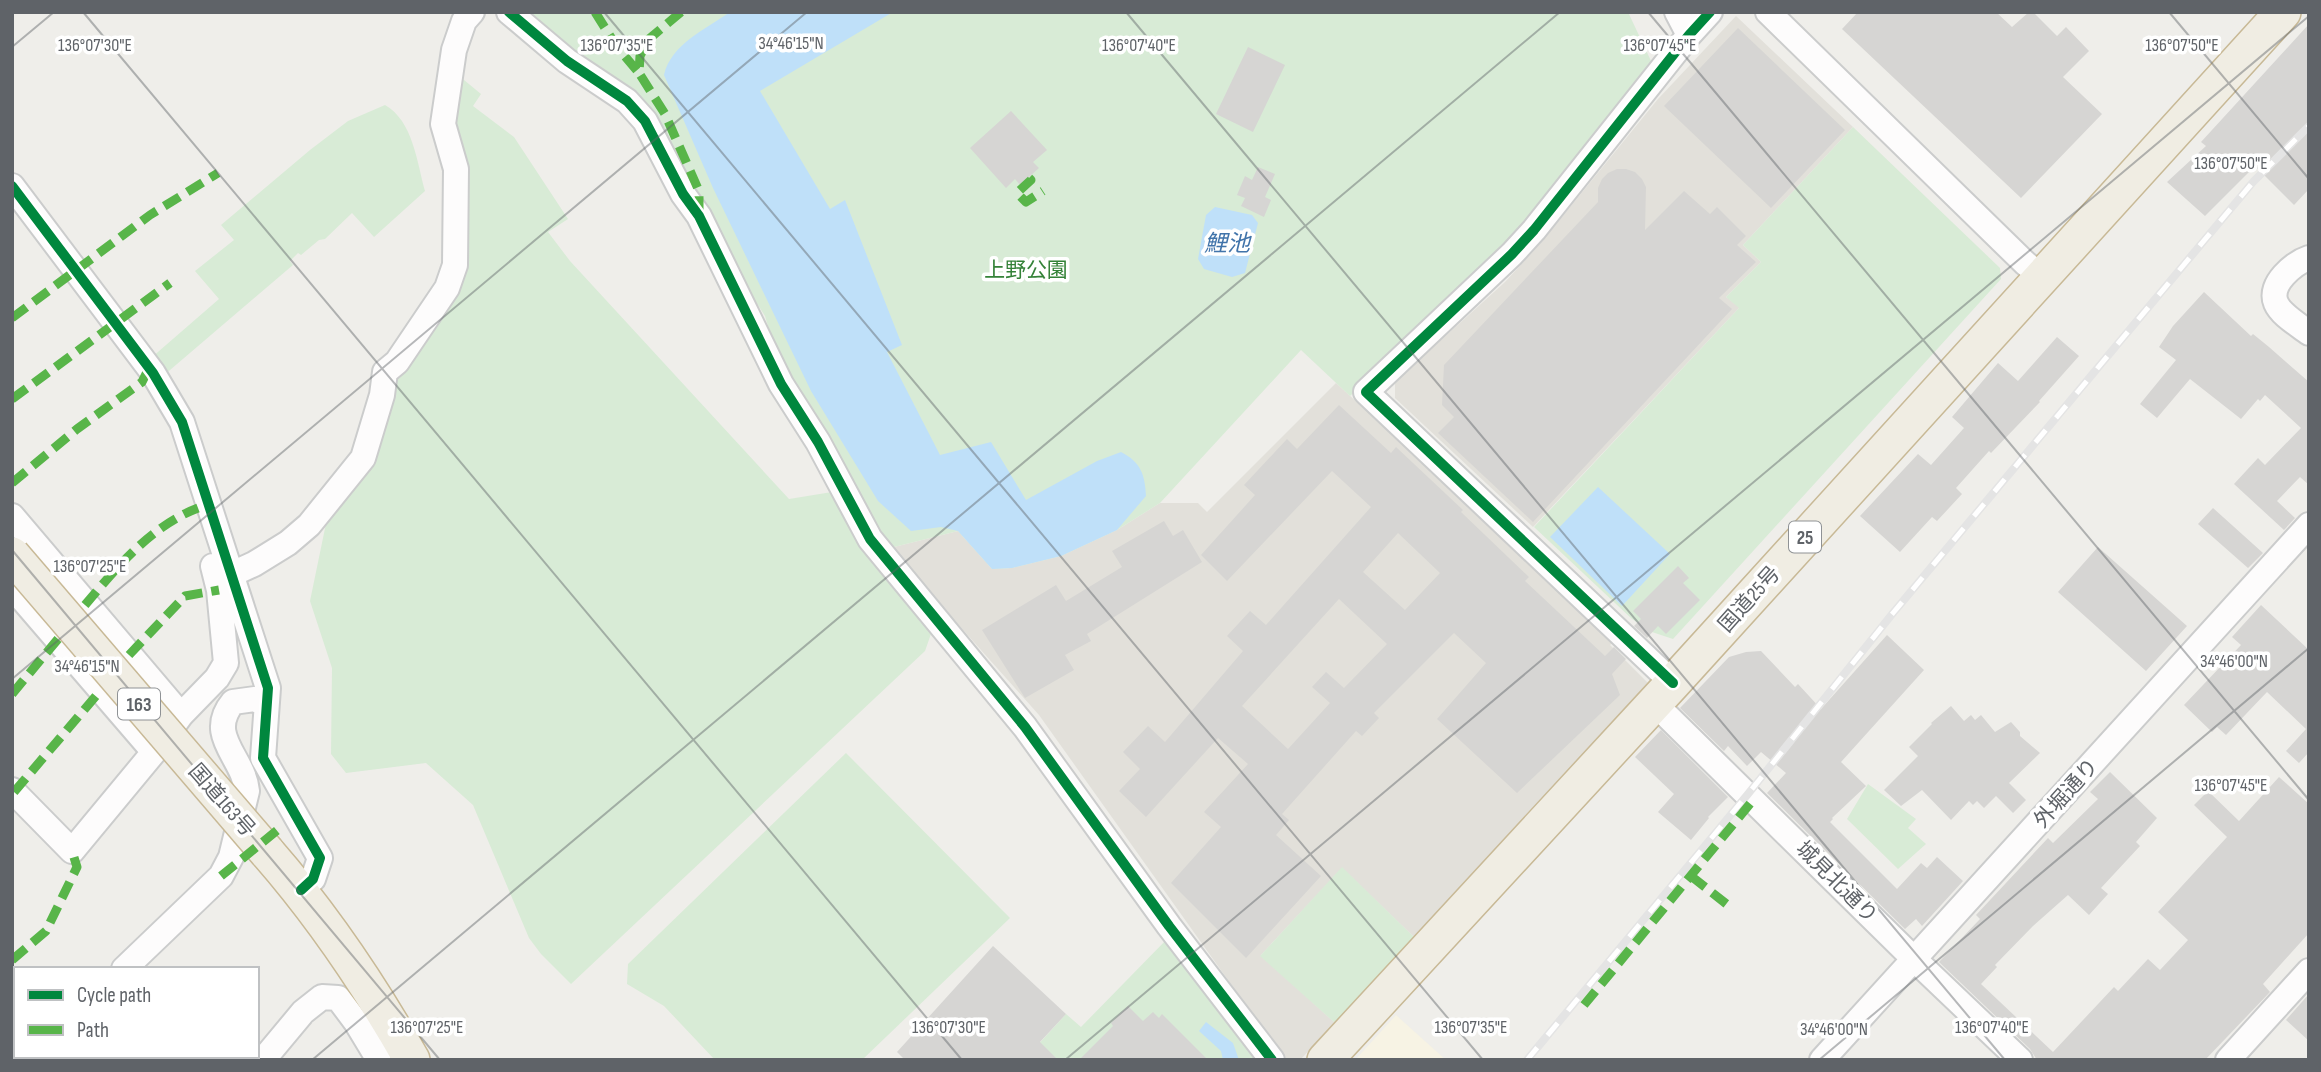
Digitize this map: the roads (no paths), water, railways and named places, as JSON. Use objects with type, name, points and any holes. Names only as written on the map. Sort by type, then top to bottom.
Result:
[{"type":"highway","name":"国道25号","points":[[1325,1060],[2283,12]]},
{"type":"highway","name":"国道163号","points":[[12,555],[301,890],[337,939],[412,1060]]},
{"type":"street","points":[[230,575],[288,543],[309,525],[363,458],[382,395],[385,372],[397,362],[447,288],[455,265],[457,169],[443,124],[454,50],[464,21],[472,12]]},
{"type":"street","points":[[509,12],[566,61],[628,101],[645,121],[683,194],[699,216],[781,384],[818,442],[870,539],[1025,727],[1169,926],[1272,1060]]},
{"type":"street","points":[[1677,12],[1689,35],[1710,12]]},
{"type":"street","points":[[1768,12],[2015,254],[2042,277]]},
{"type":"street","name":"城見北通り","points":[[1689,35],[1519,246],[1366,392],[1663,693],[1914,959],[2020,1060]]},
{"type":"street","points":[[12,186],[153,373],[182,422],[268,688],[263,758],[320,858],[313,879],[301,890]]},
{"type":"street","points":[[2309,258],[2287,271],[2275,294],[2276,303],[2309,333]]},
{"type":"street","points":[[12,790],[72,851],[226,663],[219,590],[189,476],[197,472]]},
{"type":"street","points":[[12,516],[181,715]]},
{"type":"street","name":"外堀通り","points":[[1822,1060],[2309,525]]},
{"type":"street","points":[[12,587],[154,752]]},
{"type":"street","points":[[126,967],[221,876],[231,857],[247,791],[246,780],[230,752],[222,724],[225,712],[233,702],[255,699],[266,705]]},
{"type":"street","points":[[2228,1060],[2309,971]]},
{"type":"street","points":[[263,1060],[303,1012],[322,997],[338,998],[379,1060]]},
{"type":"water","points":[[730,12],[893,12],[760,91],[830,209],[845,200],[902,345],[887,352],[940,455],[991,442],[1026,500],[1097,461],[1121,452],[1141,470],[1146,496],[1117,530],[1061,556],[1012,568],[992,569],[958,531],[941,527],[911,531],[878,501],[811,391],[713,188],[664,75],[674,54],[682,46]]},
{"type":"water","name":"鯉池","points":[[1215,207],[1252,215],[1258,223],[1245,273],[1232,277],[1204,269],[1198,259],[1206,215]]},
{"type":"water","points":[[1598,487],[1670,554],[1622,606],[1550,537]]},
{"type":"water","points":[[1206,1022],[1233,1043],[1239,1060],[1223,1060],[1221,1051],[1199,1031]]},
{"type":"railway","points":[[1527,1060],[1748,794],[1893,613],[2253,182],[2309,126]]},
{"type":"park label","name":"上野公園","points":[[1026,270]]}]
